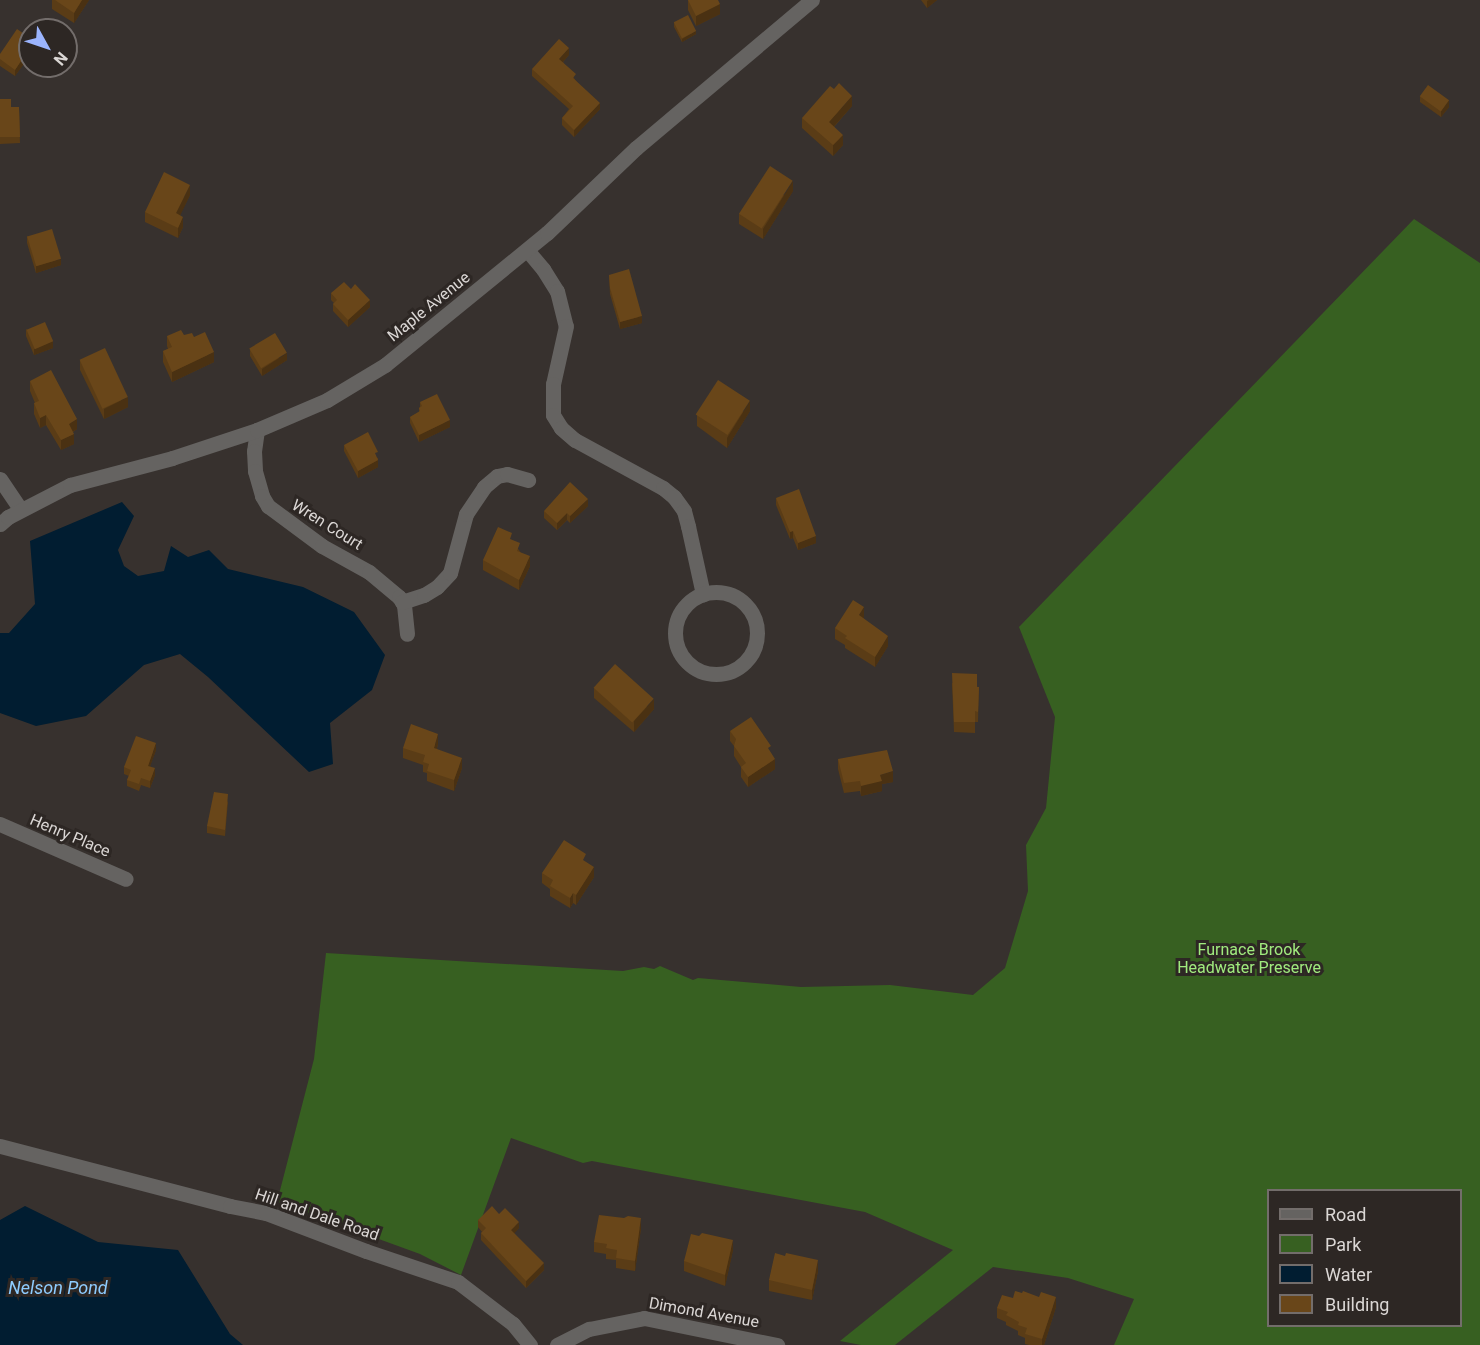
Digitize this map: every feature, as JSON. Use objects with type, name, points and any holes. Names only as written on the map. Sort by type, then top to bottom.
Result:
[{"type":"street","name":"Maple Avenue","points":[[0,524],[21,510],[70,485],[172,458],[257,430],[327,400],[385,365],[526,250],[636,148],[812,0]]},
{"type":"street","points":[[526,250],[543,269],[557,291],[566,326],[553,384],[553,415],[561,428],[575,440],[663,488],[674,497],[684,511],[703,594]]},
{"type":"street","name":"Wren Court","points":[[257,430],[254,451],[255,471],[262,496],[268,506],[322,546],[369,572],[402,602]]},
{"type":"street","points":[[406,634],[402,602],[424,595],[437,587],[450,573],[466,514],[484,487],[497,477],[507,474],[528,480]]},
{"type":"street","points":[[0,479],[21,510]]},
{"type":"street","points":[[715,591],[738,598],[754,616],[758,628],[755,648],[750,658],[734,671],[710,675],[686,662],[678,651],[675,637],[676,623],[681,610],[690,600],[703,594],[715,591]]},
{"type":"street","name":"Henry Place","points":[[0,825],[126,879]]},
{"type":"street","name":"Hill and Dale Road","points":[[0,1146],[230,1206],[266,1213],[366,1251],[458,1282],[513,1324],[530,1345]]},
{"type":"street","name":"Dimond Avenue","points":[[557,1345],[589,1329],[644,1318],[777,1345]]},
{"type":"green space","name":"Furnace Brook Headwater Preserve","points":[[1414,219],[1480,263],[1480,1345],[1114,1345],[1134,1299],[1068,1278],[993,1267],[895,1345],[861,1345],[840,1341],[953,1250],[865,1212],[592,1161],[583,1163],[511,1138],[461,1275],[420,1254],[277,1202],[314,1059],[326,953],[623,971],[644,967],[654,969],[660,966],[693,980],[698,978],[801,987],[890,985],[973,995],[1005,968],[1028,891],[1026,845],[1046,808],[1055,717],[1019,627]]},
{"type":"water","points":[[122,502],[134,516],[118,550],[124,566],[138,576],[164,571],[171,546],[188,557],[209,550],[228,569],[303,587],[354,612],[385,655],[372,690],[330,723],[333,764],[309,772],[208,677],[180,654],[144,665],[86,716],[36,726],[0,713],[0,633],[9,633],[35,604],[30,541]]},
{"type":"water","name":"Nelson Pond","points":[[25,1206],[98,1242],[178,1250],[230,1334],[243,1345],[0,1345],[0,1220]]},
{"type":"building","points":[[55,0],[82,0],[74,13]]},
{"type":"building","points":[[688,0],[718,0],[720,4],[696,16]]},
{"type":"building","points":[[688,15],[696,31],[682,38],[674,22]]},
{"type":"building","points":[[18,30],[18,66],[15,70],[0,59],[0,54]]},
{"type":"building","points":[[559,39],[569,48],[559,59],[576,74],[573,78],[600,103],[574,130],[562,118],[573,106],[532,69]]},
{"type":"building","points":[[839,83],[852,96],[829,122],[843,135],[833,145],[802,118],[830,86],[834,89]]},
{"type":"building","points":[[1428,85],[1449,100],[1441,112],[1420,96]]},
{"type":"building","points":[[0,99],[11,99],[11,107],[19,107],[20,137],[0,137]]},
{"type":"building","points":[[770,166],[793,181],[762,229],[739,214]]},
{"type":"building","points":[[164,172],[190,185],[176,213],[183,217],[178,228],[145,212]]},
{"type":"building","points":[[52,229],[61,259],[36,266],[27,237]]},
{"type":"building","points":[[629,269],[642,316],[620,322],[610,288],[609,275]]},
{"type":"building","points":[[344,282],[351,289],[355,284],[370,300],[348,320],[333,304],[337,300],[331,293]]},
{"type":"building","points":[[45,322],[53,341],[35,349],[27,330]]},
{"type":"building","points":[[181,330],[184,335],[192,333],[194,337],[205,332],[214,352],[172,372],[163,351],[172,347],[167,336]]},
{"type":"building","points":[[275,333],[287,353],[261,368],[249,348]]},
{"type":"building","points":[[105,348],[128,397],[102,409],[80,360]]},
{"type":"building","points":[[51,370],[77,419],[69,424],[74,434],[61,440],[46,415],[40,418],[34,403],[39,401],[30,381]]},
{"type":"building","points":[[718,380],[750,401],[728,435],[696,414]]},
{"type":"building","points":[[437,394],[450,420],[419,435],[410,417],[420,411],[419,408],[422,406],[420,402]]},
{"type":"building","points":[[368,432],[378,452],[375,453],[378,460],[358,471],[344,445]]},
{"type":"building","points":[[570,482],[588,499],[570,516],[567,513],[557,523],[544,511]]},
{"type":"building","points":[[799,489],[816,536],[798,543],[793,531],[790,532],[776,498]]},
{"type":"building","points":[[498,527],[512,533],[510,539],[520,543],[517,551],[530,556],[519,580],[483,560]]},
{"type":"building","points":[[853,600],[864,607],[859,615],[888,636],[875,657],[845,638],[847,636],[835,628]]},
{"type":"building","points":[[615,664],[654,699],[632,723],[594,688]]},
{"type":"building","points":[[952,673],[977,674],[978,712],[975,711],[975,722],[954,722]]},
{"type":"building","points":[[751,717],[771,746],[768,748],[775,759],[748,777],[741,767],[746,763],[734,746],[736,739],[730,731]]},
{"type":"building","points":[[411,724],[438,734],[434,748],[462,758],[454,780],[427,771],[429,764],[423,762],[425,755],[403,748]]},
{"type":"building","points":[[136,736],[156,743],[148,766],[155,768],[150,781],[141,778],[139,784],[127,780],[131,770],[124,767]]},
{"type":"building","points":[[887,750],[893,771],[880,775],[882,781],[861,786],[860,781],[844,783],[838,759]]},
{"type":"building","points":[[214,792],[228,794],[225,830],[207,826]]},
{"type":"building","points":[[564,840],[586,854],[583,860],[594,867],[576,895],[573,893],[570,898],[550,886],[553,880],[542,873]]},
{"type":"building","points":[[492,1206],[499,1214],[505,1208],[519,1222],[511,1230],[544,1263],[526,1281],[481,1233],[486,1228],[478,1220]]},
{"type":"building","points":[[599,1215],[641,1218],[635,1261],[616,1258],[617,1250],[606,1248],[607,1244],[594,1242]]},
{"type":"building","points":[[702,1233],[733,1240],[725,1275],[684,1261],[691,1234],[699,1236]]},
{"type":"building","points":[[775,1253],[818,1260],[812,1290],[769,1280]]},
{"type":"building","points":[[1015,1291],[1022,1293],[1023,1291],[1039,1297],[1041,1292],[1056,1297],[1042,1339],[1025,1334],[1027,1328],[1018,1325],[1019,1322],[1006,1315],[1008,1312],[997,1308],[1002,1295],[1013,1298]]}]
